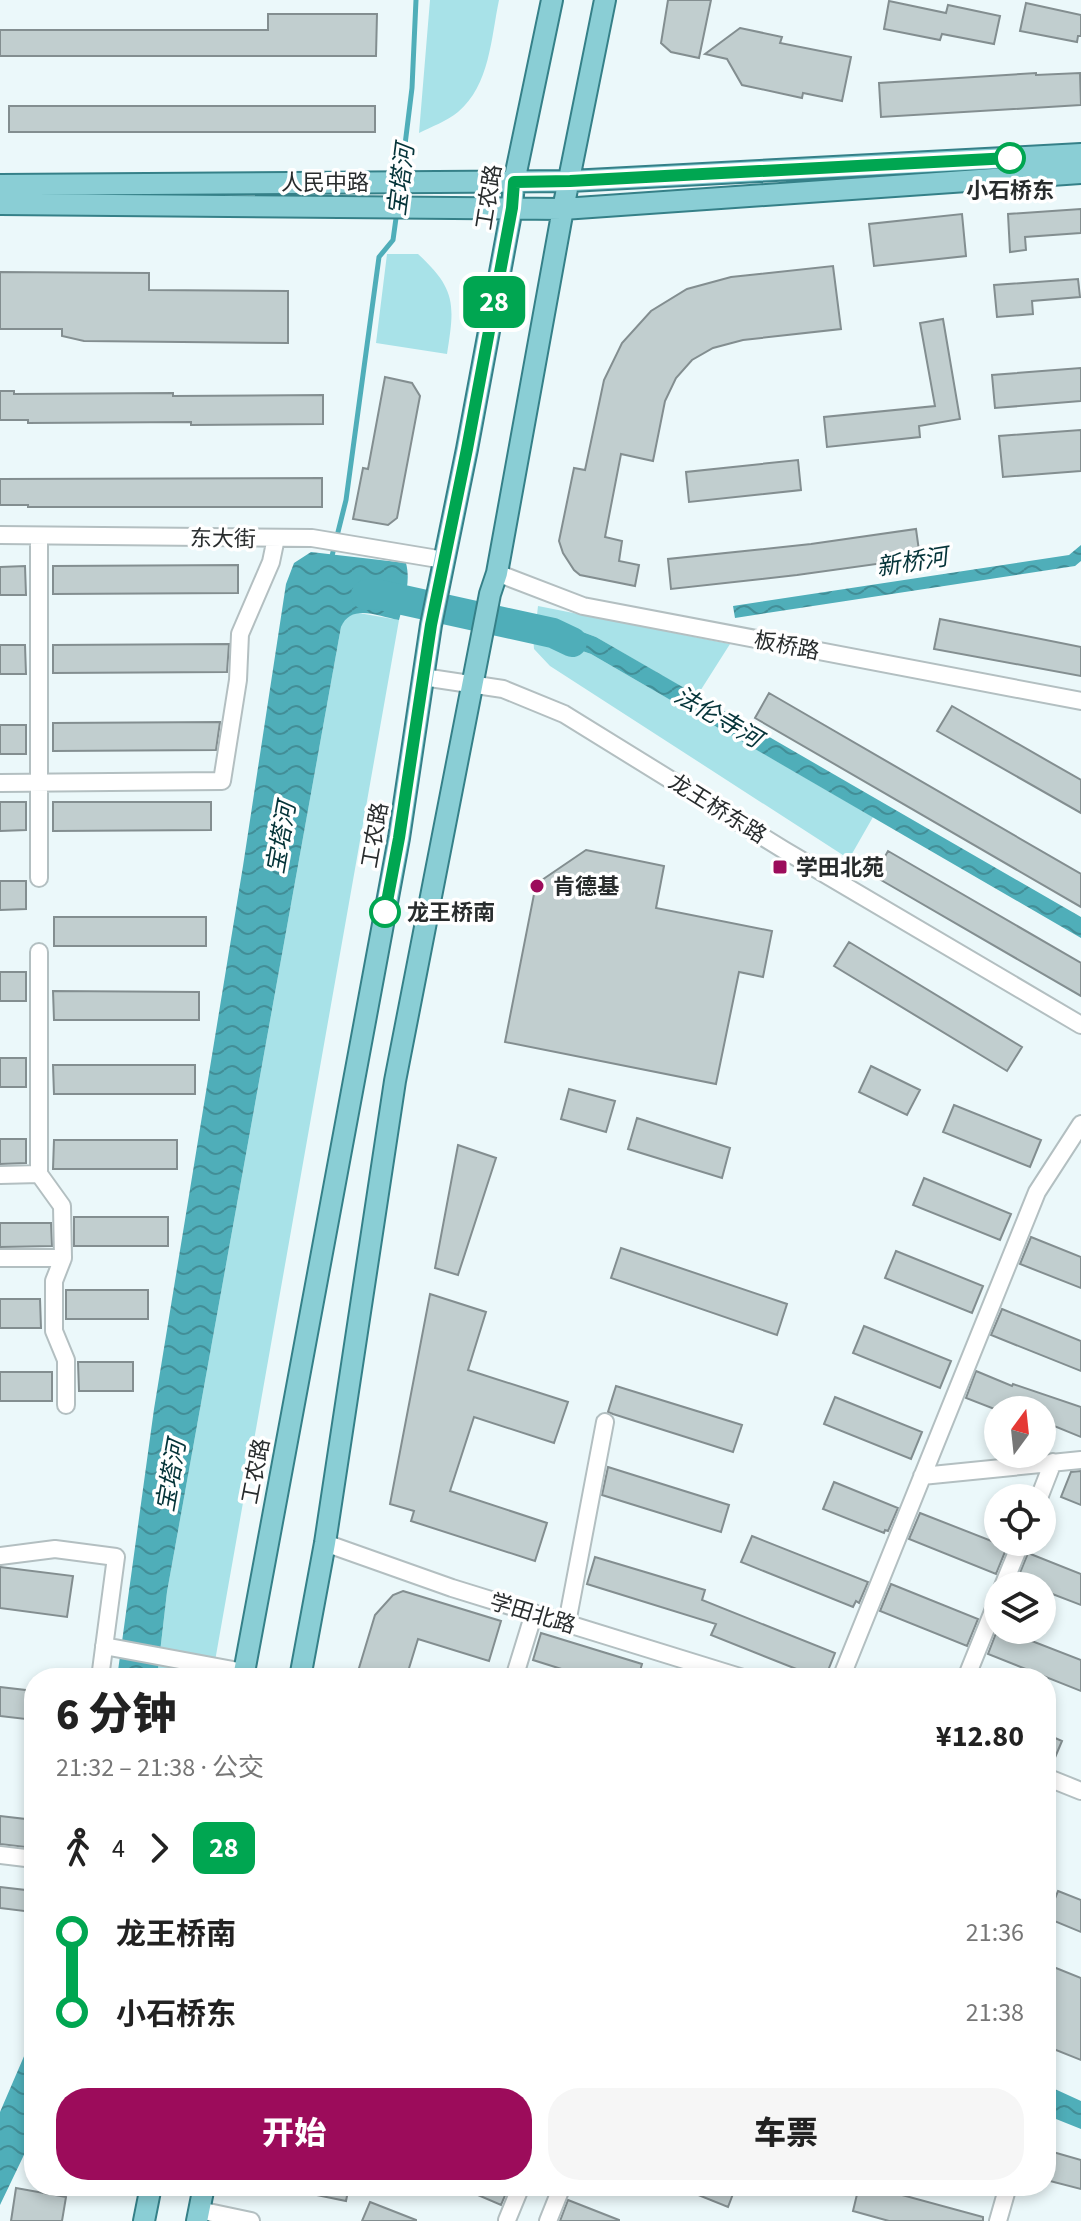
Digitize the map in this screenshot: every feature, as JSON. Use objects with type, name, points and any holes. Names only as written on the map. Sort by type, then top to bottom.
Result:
[{"type":"main road","name":"工农路","points":[[244,1668],[399,838],[431,625],[467,449],[512,208],[514,182],[552,0]]},
{"type":"main road","points":[[302,1668],[325,1543],[395,1081],[490,594],[497,573],[563,209],[605,0]]},
{"type":"main road","name":"人民中路","points":[[0,185],[570,181],[1081,154]]},
{"type":"main road","name":"人民中路","points":[[0,204],[563,209],[1081,173]]},
{"type":"main road","points":[[144,2221],[149,2196]]},
{"type":"street","name":"东大街","points":[[0,535],[312,538],[442,568]]},
{"type":"street","points":[[39,536],[39,878]]},
{"type":"street","points":[[0,783],[222,781],[238,680],[240,634],[271,562],[276,538]]},
{"type":"street","name":"板桥路","points":[[497,573],[583,606],[1081,701]]},
{"type":"street","name":"龙王桥东路","points":[[423,677],[503,689],[564,714],[784,850],[1081,1025]]},
{"type":"street","points":[[39,952],[39,1174],[62,1206],[63,1258],[54,1281],[54,1331],[66,1360],[66,1405]]},
{"type":"street","points":[[845,1668],[1037,1192],[1081,1124]]},
{"type":"street","points":[[0,1175],[39,1174]]},
{"type":"street","points":[[0,1258],[63,1258]]},
{"type":"street","points":[[567,1623],[605,1422]]},
{"type":"street","points":[[1056,1462],[1081,1460]]},
{"type":"street","points":[[922,1476],[997,1468]]},
{"type":"street","name":"学田北路","points":[[325,1543],[452,1588],[711,1668]]},
{"type":"street","points":[[0,1556],[55,1549],[116,1557],[109,1647],[103,1668]]},
{"type":"street","points":[[517,1668],[534,1613]]},
{"type":"street","points":[[970,1668],[984,1634]]},
{"type":"street","points":[[109,1647],[213,1668]]},
{"type":"street","points":[[1056,1781],[1081,1791]]},
{"type":"street","points":[[0,1855],[24,1858]]},
{"type":"street","points":[[507,2220],[517,2196]]},
{"type":"street","points":[[548,2221],[558,2196]]},
{"type":"street","points":[[998,2221],[1005,2196]]},
{"type":"street","points":[[198,2215],[251,2221]]},
{"type":"shaded area","points":[[430,0],[499,0],[488,60],[477,88],[458,112],[419,133]]},
{"type":"shaded area","points":[[387,254],[418,254],[440,277],[450,298],[447,354],[376,343]]},
{"type":"shaded area","points":[[538,606],[730,644],[697,696],[596,637],[537,615]]},
{"type":"shaded area","points":[[353,612],[399,620],[214,1668],[158,1668],[167,1592],[345,617]]},
{"type":"shaded area","points":[[533,634],[591,654],[873,817],[849,859],[550,666],[534,649]]},
{"type":"water","points":[[1081,545],[1081,561],[1075,566],[735,618],[733,606],[1069,555]]},
{"type":"water","points":[[311,552],[406,563],[406,592],[399,620],[358,613],[351,615],[341,627],[167,1592],[158,1668],[118,1668],[154,1409],[286,584],[294,563]]},
{"type":"water","points":[[537,615],[596,637],[1081,917],[1081,938],[591,654],[533,634]]},
{"type":"water","points":[[24,2056],[24,2155],[0,2205],[0,2112]]},
{"type":"water","points":[[1056,2090],[1081,2101],[1081,2129],[1056,2119]]},
{"type":"building","points":[[668,0],[711,0],[699,58],[671,52],[661,43]]},
{"type":"building","points":[[889,1],[946,13],[948,5],[1000,16],[994,44],[942,34],[940,40],[884,29]]},
{"type":"building","points":[[1026,3],[1081,15],[1081,36],[1078,36],[1077,42],[1020,31]]},
{"type":"building","points":[[268,14],[377,14],[376,56],[0,56],[0,30],[268,30]]},
{"type":"building","points":[[740,28],[782,37],[780,43],[851,57],[842,101],[803,93],[802,98],[742,85],[727,59],[705,54]]},
{"type":"building","points":[[1080,73],[1081,105],[881,117],[879,83]]},
{"type":"building","points":[[9,106],[375,106],[375,132],[9,132]]},
{"type":"building","points":[[1081,209],[1081,233],[1025,237],[1026,250],[1010,252],[1008,214]]},
{"type":"building","points":[[962,214],[966,256],[874,266],[869,224]]},
{"type":"building","points":[[833,266],[841,329],[743,340],[713,348],[692,360],[676,378],[665,401],[653,461],[621,454],[605,537],[622,541],[619,561],[639,565],[635,586],[580,575],[574,570],[559,541],[574,468],[585,470],[604,380],[622,343],[651,311],[687,289],[731,277]]},
{"type":"building","points":[[0,272],[149,273],[149,290],[288,291],[288,343],[84,341],[62,336],[62,329],[0,329]]},
{"type":"building","points":[[1078,279],[1080,297],[1032,301],[1033,314],[997,317],[994,285]]},
{"type":"building","points":[[943,319],[960,419],[919,426],[920,437],[827,447],[824,417],[935,406],[920,323]]},
{"type":"building","points":[[1081,368],[1081,401],[995,408],[992,375]]},
{"type":"building","points":[[385,377],[412,383],[420,396],[397,518],[388,525],[353,519],[363,468],[368,469]]},
{"type":"building","points":[[0,391],[14,391],[14,394],[173,393],[173,396],[323,395],[323,424],[28,423],[28,420],[0,420]]},
{"type":"building","points":[[1081,430],[1081,471],[1003,477],[999,436]]},
{"type":"building","points":[[798,460],[801,490],[689,502],[686,472]]},
{"type":"building","points":[[322,478],[322,507],[0,505],[0,479]]},
{"type":"building","points":[[916,529],[920,558],[671,589],[668,559]]},
{"type":"building","points":[[238,565],[238,593],[53,594],[53,566]]},
{"type":"building","points":[[25,566],[26,595],[0,595],[0,567]]},
{"type":"building","points":[[940,619],[1081,647],[1081,676],[934,649]]},
{"type":"building","points":[[229,644],[227,672],[53,673],[53,645]]},
{"type":"building","points":[[0,645],[25,645],[26,674],[0,674]]},
{"type":"building","points":[[769,693],[1081,874],[1081,907],[755,718]]},
{"type":"building","points":[[952,706],[1081,780],[1081,813],[937,731]]},
{"type":"building","points":[[220,722],[216,750],[53,751],[53,723]]},
{"type":"building","points":[[0,725],[26,725],[26,754],[0,754]]},
{"type":"building","points":[[0,802],[26,802],[26,830],[0,831]]},
{"type":"building","points":[[53,802],[211,802],[211,830],[53,831]]},
{"type":"building","points":[[586,850],[664,866],[656,908],[772,931],[763,977],[739,972],[716,1084],[505,1042],[536,884]]},
{"type":"building","points":[[888,851],[1081,963],[1081,996],[874,876]]},
{"type":"building","points":[[0,881],[26,881],[26,909],[0,910]]},
{"type":"building","points":[[54,917],[206,917],[206,946],[54,946]]},
{"type":"building","points":[[849,942],[1022,1047],[1007,1071],[834,966]]},
{"type":"building","points":[[0,972],[26,972],[26,1001],[0,1001]]},
{"type":"building","points":[[53,991],[199,992],[199,1020],[54,1020]]},
{"type":"building","points":[[0,1058],[26,1058],[26,1087],[0,1087]]},
{"type":"building","points":[[53,1065],[195,1065],[195,1094],[54,1094]]},
{"type":"building","points":[[871,1066],[920,1090],[907,1115],[859,1092]]},
{"type":"building","points":[[569,1089],[615,1101],[606,1132],[561,1119]]},
{"type":"building","points":[[954,1105],[1041,1140],[1030,1167],[943,1132]]},
{"type":"building","points":[[637,1118],[730,1148],[722,1178],[628,1149]]},
{"type":"building","points":[[0,1139],[26,1139],[26,1163],[0,1164]]},
{"type":"building","points":[[54,1140],[177,1140],[177,1169],[53,1169]]},
{"type":"building","points":[[458,1145],[496,1158],[458,1275],[435,1268]]},
{"type":"building","points":[[924,1178],[1011,1214],[1000,1240],[913,1205]]},
{"type":"building","points":[[74,1217],[168,1217],[168,1246],[74,1246]]},
{"type":"building","points":[[0,1223],[51,1223],[52,1246],[0,1247]]},
{"type":"building","points":[[1031,1237],[1081,1257],[1081,1288],[1020,1264]]},
{"type":"building","points":[[621,1248],[787,1304],[777,1335],[611,1278]]},
{"type":"building","points":[[896,1251],[983,1286],[972,1313],[885,1278]]},
{"type":"building","points":[[66,1290],[148,1290],[148,1319],[66,1319]]},
{"type":"building","points":[[430,1294],[486,1312],[468,1370],[568,1402],[554,1443],[474,1417],[450,1491],[547,1523],[535,1561],[411,1521],[414,1511],[390,1504]]},
{"type":"building","points":[[0,1299],[40,1299],[41,1328],[0,1328]]},
{"type":"building","points":[[1002,1309],[1081,1341],[1081,1371],[991,1335]]},
{"type":"building","points":[[864,1326],[951,1361],[940,1388],[853,1353]]},
{"type":"building","points":[[78,1362],[133,1362],[133,1391],[79,1391]]},
{"type":"building","points":[[976,1371],[1012,1386],[1048,1396],[984,1396],[984,1405],[966,1398]]},
{"type":"building","points":[[0,1372],[52,1372],[52,1401],[0,1401]]},
{"type":"building","points":[[616,1386],[742,1425],[733,1452],[608,1412]]},
{"type":"building","points":[[835,1397],[922,1432],[911,1459],[824,1424]]},
{"type":"building","points":[[1056,1399],[1081,1407],[1081,1437],[1056,1427]]},
{"type":"building","points":[[608,1467],[729,1505],[721,1532],[602,1495]]},
{"type":"building","points":[[1081,1471],[1081,1505],[1061,1497],[1071,1472]]},
{"type":"building","points":[[834,1482],[898,1508],[888,1531],[884,1533],[823,1509]]},
{"type":"building","points":[[920,1513],[984,1538],[984,1556],[1003,1556],[997,1572],[991,1572],[909,1539]]},
{"type":"building","points":[[752,1536],[868,1582],[859,1603],[856,1601],[853,1607],[741,1562]]},
{"type":"building","points":[[1027,1556],[1036,1556],[1081,1574],[1081,1605],[1056,1595],[1056,1572],[1020,1572]]},
{"type":"building","points":[[595,1557],[705,1590],[702,1600],[835,1653],[829,1668],[794,1668],[711,1635],[716,1624],[587,1584]]},
{"type":"building","points":[[0,1567],[73,1576],[67,1617],[0,1608]]},
{"type":"building","points":[[891,1584],[978,1619],[967,1646],[880,1611]]},
{"type":"building","points":[[403,1591],[501,1621],[489,1661],[418,1639],[409,1668],[359,1668],[375,1615],[393,1595]]},
{"type":"building","points":[[541,1633],[642,1664],[641,1668],[558,1668],[533,1660]]},
{"type":"building","points":[[992,1644],[1040,1644],[1081,1660],[1081,1691],[1056,1681],[1056,1668],[1023,1668],[988,1654]]},
{"type":"building","points":[[0,1687],[24,1690],[24,1719],[0,1716]]},
{"type":"building","points":[[1056,1738],[1062,1741],[1056,1755]]},
{"type":"building","points":[[0,1816],[24,1819],[24,1847],[0,1844]]},
{"type":"building","points":[[0,1887],[24,1890],[24,1911],[0,1908]]},
{"type":"building","points":[[1058,1891],[1081,1900],[1081,1932],[1056,1922]]},
{"type":"building","points":[[1056,1968],[1081,1978],[1081,2060],[1056,2050]]},
{"type":"building","points":[[1056,2153],[1081,2160],[1081,2189],[1056,2183]]},
{"type":"building","points":[[16,2188],[24,2189],[24,2196],[66,2197],[62,2221],[11,2221]]},
{"type":"building","points":[[322,2196],[347,2196],[346,2201]]},
{"type":"building","points":[[480,2196],[505,2196],[501,2205]]},
{"type":"building","points":[[701,2196],[732,2196],[728,2207]]},
{"type":"building","points":[[857,2196],[906,2196],[983,2217],[983,2221],[889,2221],[853,2211]]},
{"type":"building","points":[[568,2200],[619,2220],[619,2221],[560,2221]]},
{"type":"building","points":[[370,2202],[416,2220],[416,2221],[362,2221]]},
{"type":"waterway","name":"宝塔河","points":[[401,177],[412,88],[416,0]]},
{"type":"waterway","name":"宝塔河","points":[[331,560],[346,500],[379,257],[393,240],[397,211]]},
{"type":"waterway","name":"法伦寺河","points":[[366,595],[376,594],[553,633],[572,642]]},
{"type":"bus line","name":"28","points":[[385,912],[431,625],[467,449],[512,208],[514,182],[1010,158]]},
{"type":"place","name":"小石桥东","points":[[1010,158]]},
{"type":"place","name":"学田北苑","points":[[780,867]]},
{"type":"place","name":"肯德基","points":[[537,886]]},
{"type":"place","name":"龙王桥南","points":[[385,912]]},
{"type":"water label","name":"新桥河","points":[[912,562]]}]
